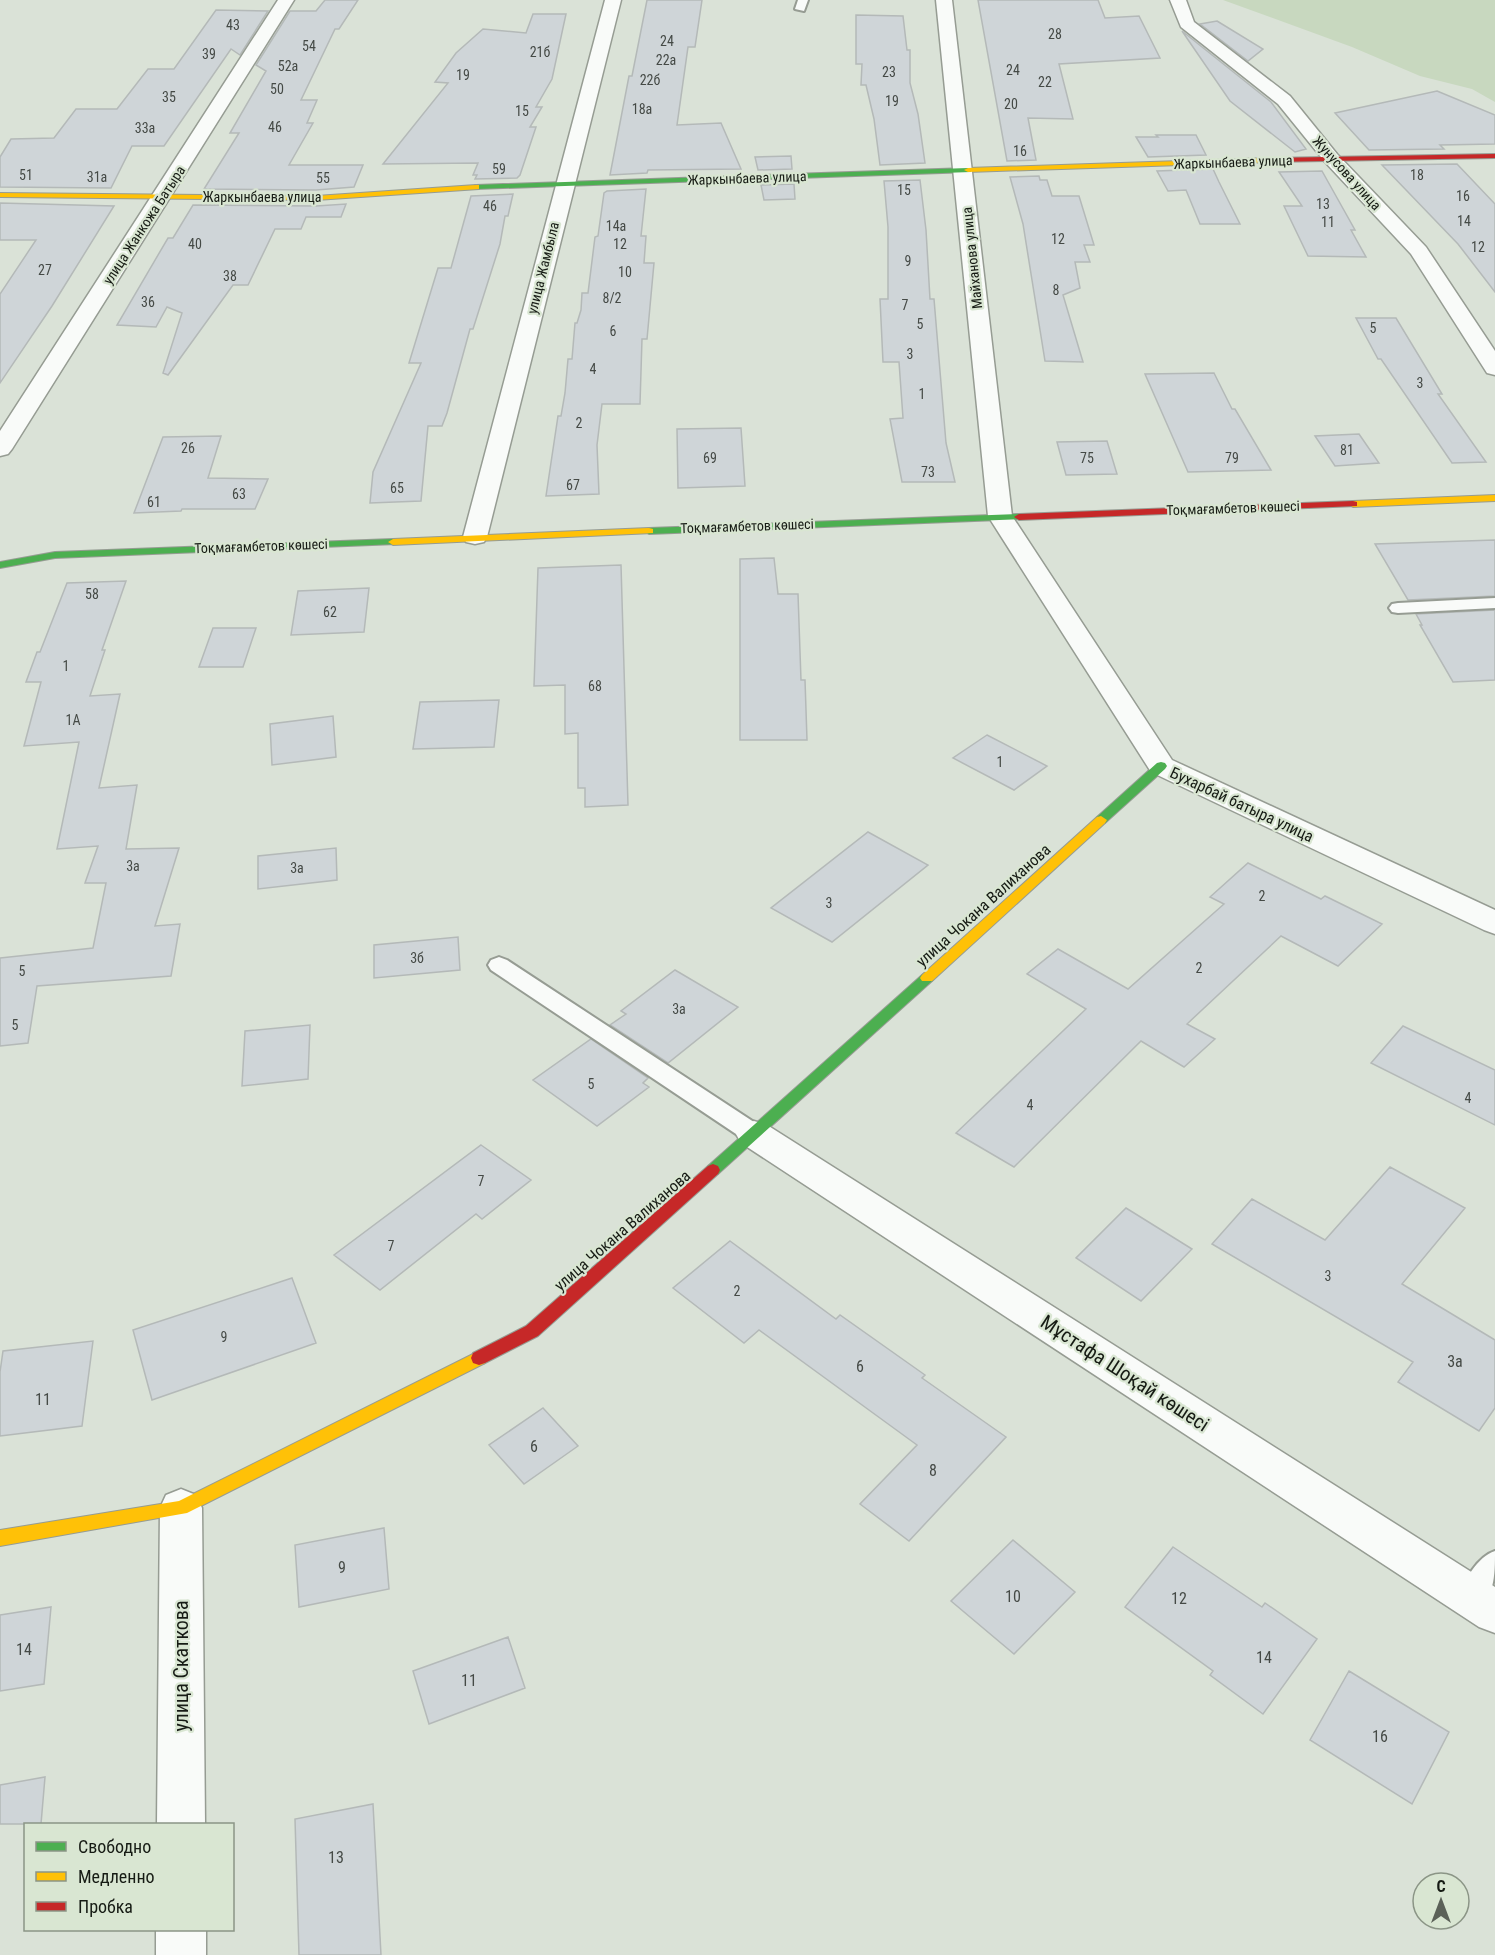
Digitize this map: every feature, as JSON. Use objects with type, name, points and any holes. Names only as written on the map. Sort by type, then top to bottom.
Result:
[{"type":"street","name":"улица Жанкожа Батыра","points":[[0,449],[286,0]]},
{"type":"street","name":"улица Жамбыла","points":[[475,537],[613,0]]},
{"type":"street","name":"Майханова улица","points":[[944,0],[1000,516]]},
{"type":"street","name":"Жунусова улица","points":[[1178,0],[1187,24],[1284,100],[1331,158],[1419,251],[1495,368]]},
{"type":"street","name":"Жаркынбаева улица","points":[[0,195],[316,198],[454,188],[565,184],[1331,158],[1495,156]]},
{"type":"street","name":"Тоқмағамбетов көшесі","points":[[0,565],[55,555],[1495,498]]},
{"type":"street","name":"Бухарбай батыра улица","points":[[1000,516],[1161,766],[1495,922]]},
{"type":"street","name":"улица Чокана Валиханова","points":[[0,1538],[182,1509],[532,1331],[1161,766]]},
{"type":"street","name":"Мұстафа Шоқай көшесі","points":[[754,1134],[1484,1604]]},
{"type":"street","name":"улица Скаткова","points":[[181,1823],[182,1509]]},
{"type":"street","points":[[181,1931],[181,1955]]},
{"type":"lane","points":[[1398,608],[1495,603]]},
{"type":"lane","points":[[499,965],[754,1134]]},
{"type":"lane","points":[[1484,1604],[1495,1564]]},
{"type":"green space","points":[[1223,0],[1495,0],[1495,102],[1472,89],[1420,76],[1352,47]]},
{"type":"building","points":[[325,0],[358,0],[339,29],[335,29],[301,100],[317,100],[307,123],[313,123],[289,165],[363,165],[354,187],[316,190],[204,189],[239,133],[230,133],[266,71],[256,65],[290,11],[316,11]]},
{"type":"building","points":[[647,0],[702,0],[695,47],[688,47],[677,125],[721,123],[741,169],[648,170],[647,173],[610,175],[629,76],[632,76]]},
{"type":"building","points":[[978,0],[1098,0],[1105,18],[1139,16],[1160,58],[1059,64],[1073,119],[1028,118],[1036,160],[1007,161]]},
{"type":"building","points":[[216,10],[268,11],[240,55],[231,49],[164,146],[132,146],[111,188],[0,187],[0,157],[11,139],[54,138],[76,109],[117,109],[148,69],[174,69]]},
{"type":"building","points":[[533,14],[566,14],[552,79],[536,107],[542,107],[530,127],[536,127],[517,178],[475,179],[477,175],[473,175],[478,163],[383,164],[448,83],[435,82],[456,53],[483,29],[526,33]]},
{"type":"building","points":[[856,15],[903,16],[907,50],[910,50],[910,83],[918,114],[925,163],[880,165],[874,119],[866,85],[861,85],[862,64],[856,64]]},
{"type":"building","points":[[1217,21],[1263,49],[1248,61],[1200,24]]},
{"type":"building","points":[[1182,31],[1271,102],[1306,149],[1295,152],[1230,101]]},
{"type":"building","points":[[1437,91],[1495,115],[1495,144],[1440,145],[1444,149],[1369,150],[1335,113]]},
{"type":"building","points":[[1156,135],[1196,135],[1206,155],[1148,157],[1136,137],[1158,137]]},
{"type":"building","points":[[791,156],[792,169],[758,170],[755,157]]},
{"type":"building","points":[[1457,164],[1495,204],[1495,292],[1458,244],[1382,165]]},
{"type":"building","points":[[1213,169],[1240,224],[1200,224],[1186,190],[1168,191],[1157,171]]},
{"type":"building","points":[[1322,171],[1355,230],[1351,230],[1366,257],[1308,256],[1284,206],[1302,206],[1279,172]]},
{"type":"building","points":[[1039,176],[1040,180],[1047,180],[1052,196],[1079,196],[1094,245],[1084,245],[1090,262],[1075,262],[1080,288],[1063,295],[1083,362],[1045,361],[1023,224],[1010,177]]},
{"type":"building","points":[[920,180],[930,299],[934,299],[946,443],[955,482],[902,482],[890,419],[903,418],[899,362],[883,362],[880,299],[888,299],[888,227],[884,181]]},
{"type":"building","points":[[794,184],[795,199],[764,200],[761,185]]},
{"type":"building","points":[[646,189],[641,236],[646,236],[644,263],[654,263],[647,339],[642,339],[640,404],[602,404],[597,445],[599,494],[546,496],[558,416],[561,416],[565,393],[568,359],[572,359],[575,323],[577,323],[581,310],[582,293],[588,293],[595,237],[598,236],[604,193]]},
{"type":"building","points":[[513,194],[473,329],[470,329],[447,413],[442,426],[428,426],[421,501],[370,503],[373,472],[421,363],[409,363],[438,268],[451,268],[471,196]]},
{"type":"building","points":[[0,203],[114,206],[52,306],[0,383],[0,294],[36,240],[0,240]]},
{"type":"building","points":[[346,204],[341,217],[306,217],[301,229],[275,229],[248,285],[233,285],[168,375],[163,373],[182,313],[167,307],[156,327],[117,325],[168,238],[173,238],[193,205],[316,206]]},
{"type":"building","points":[[1356,318],[1396,318],[1442,394],[1438,394],[1486,462],[1452,463],[1381,359],[1378,359]]},
{"type":"building","points":[[1214,373],[1232,409],[1235,409],[1271,470],[1188,472],[1145,374]]},
{"type":"building","points":[[741,428],[745,486],[678,488],[677,429]]},
{"type":"building","points":[[1359,434],[1379,463],[1335,466],[1315,436]]},
{"type":"building","points":[[221,436],[208,478],[268,479],[255,509],[182,509],[181,511],[134,513],[163,437]]},
{"type":"building","points":[[1107,441],[1117,474],[1066,475],[1057,442]]},
{"type":"building","points":[[1495,540],[1495,596],[1408,600],[1375,544]]},
{"type":"building","points":[[774,558],[778,594],[798,594],[801,680],[805,680],[807,740],[740,740],[740,559]]},
{"type":"building","points":[[621,565],[628,805],[585,807],[585,788],[578,788],[578,733],[565,734],[565,685],[534,686],[538,568]]},
{"type":"building","points":[[126,581],[102,650],[105,650],[90,696],[120,694],[99,788],[137,785],[126,849],[179,848],[155,926],[180,924],[171,976],[37,986],[28,1043],[0,1046],[0,958],[93,948],[106,883],[85,883],[98,846],[57,849],[79,742],[24,746],[41,682],[26,682],[67,583]]},
{"type":"building","points":[[369,588],[364,632],[291,635],[298,591]]},
{"type":"building","points":[[1495,610],[1495,680],[1453,682],[1416,614]]},
{"type":"building","points":[[213,628],[256,628],[243,667],[199,667]]},
{"type":"building","points":[[499,700],[494,747],[413,749],[420,702]]},
{"type":"building","points":[[333,716],[336,757],[272,765],[270,724]]},
{"type":"building","points":[[987,735],[1047,766],[1014,790],[953,758]]},
{"type":"building","points":[[868,832],[928,865],[832,942],[771,908]]},
{"type":"building","points":[[336,848],[337,880],[258,889],[258,856]]},
{"type":"building","points":[[1248,863],[1321,899],[1325,896],[1382,924],[1338,966],[1281,936],[1187,1024],[1215,1039],[1184,1067],[1141,1041],[1014,1167],[956,1133],[1086,1009],[1027,974],[1058,949],[1128,989],[1224,904],[1210,897]]},
{"type":"building","points":[[458,937],[460,970],[374,978],[374,945]]},
{"type":"building","points":[[675,970],[738,1007],[668,1063],[610,1025],[626,1014],[621,1011]]},
{"type":"building","points":[[310,1025],[308,1079],[242,1086],[245,1031]]},
{"type":"building","points":[[1403,1026],[1495,1070],[1495,1125],[1371,1063]]},
{"type":"building","points":[[591,1039],[648,1078],[643,1083],[649,1087],[597,1126],[533,1080]]},
{"type":"building","points":[[481,1145],[531,1180],[482,1219],[476,1214],[380,1290],[334,1255]]},
{"type":"building","points":[[1390,1167],[1465,1208],[1402,1284],[1495,1340],[1495,1408],[1479,1431],[1398,1382],[1413,1362],[1212,1244],[1252,1199],[1325,1240]]},
{"type":"building","points":[[1126,1208],[1192,1249],[1141,1301],[1076,1258]]},
{"type":"building","points":[[730,1241],[836,1319],[840,1315],[925,1375],[922,1378],[1006,1437],[909,1541],[860,1504],[917,1445],[759,1330],[744,1343],[673,1288]]},
{"type":"building","points":[[292,1278],[316,1343],[152,1400],[133,1330]]},
{"type":"building","points":[[93,1341],[82,1426],[0,1436],[0,1372],[3,1351]]},
{"type":"building","points":[[543,1408],[578,1446],[524,1484],[489,1445]]},
{"type":"building","points":[[384,1528],[389,1589],[299,1607],[295,1545]]},
{"type":"building","points":[[1013,1540],[1075,1592],[1014,1654],[951,1601]]},
{"type":"building","points":[[1173,1547],[1262,1607],[1265,1603],[1317,1639],[1263,1714],[1210,1675],[1213,1671],[1125,1607]]},
{"type":"building","points":[[51,1607],[44,1684],[0,1691],[0,1615]]},
{"type":"building","points":[[508,1637],[525,1688],[429,1724],[413,1671]]},
{"type":"building","points":[[1349,1671],[1449,1732],[1412,1804],[1310,1740]]},
{"type":"building","points":[[45,1777],[41,1823],[0,1824],[0,1785]]},
{"type":"building","points":[[373,1804],[381,1955],[299,1955],[295,1819]]},
{"type":"traffic: fast","points":[[476,187],[968,170]]},
{"type":"traffic: fast","points":[[649,531],[1019,517]]},
{"type":"traffic: fast","points":[[0,565],[55,555],[393,542]]},
{"type":"traffic: fast","points":[[1101,820],[1161,766]]},
{"type":"traffic: fast","points":[[713,1170],[927,978]]},
{"type":"traffic: slow","points":[[968,170],[1270,160]]},
{"type":"traffic: slow","points":[[0,195],[316,198],[476,187]]},
{"type":"traffic: slow","points":[[1353,504],[1495,498]]},
{"type":"traffic: slow","points":[[393,542],[649,531]]},
{"type":"traffic: slow","points":[[927,978],[1101,820]]},
{"type":"traffic: slow","points":[[0,1538],[181,1508],[479,1358]]},
{"type":"traffic: jam","points":[[1270,160],[1495,156]]},
{"type":"traffic: jam","points":[[1019,517],[1353,504]]},
{"type":"traffic: jam","points":[[479,1358],[532,1331],[713,1170]]}]
